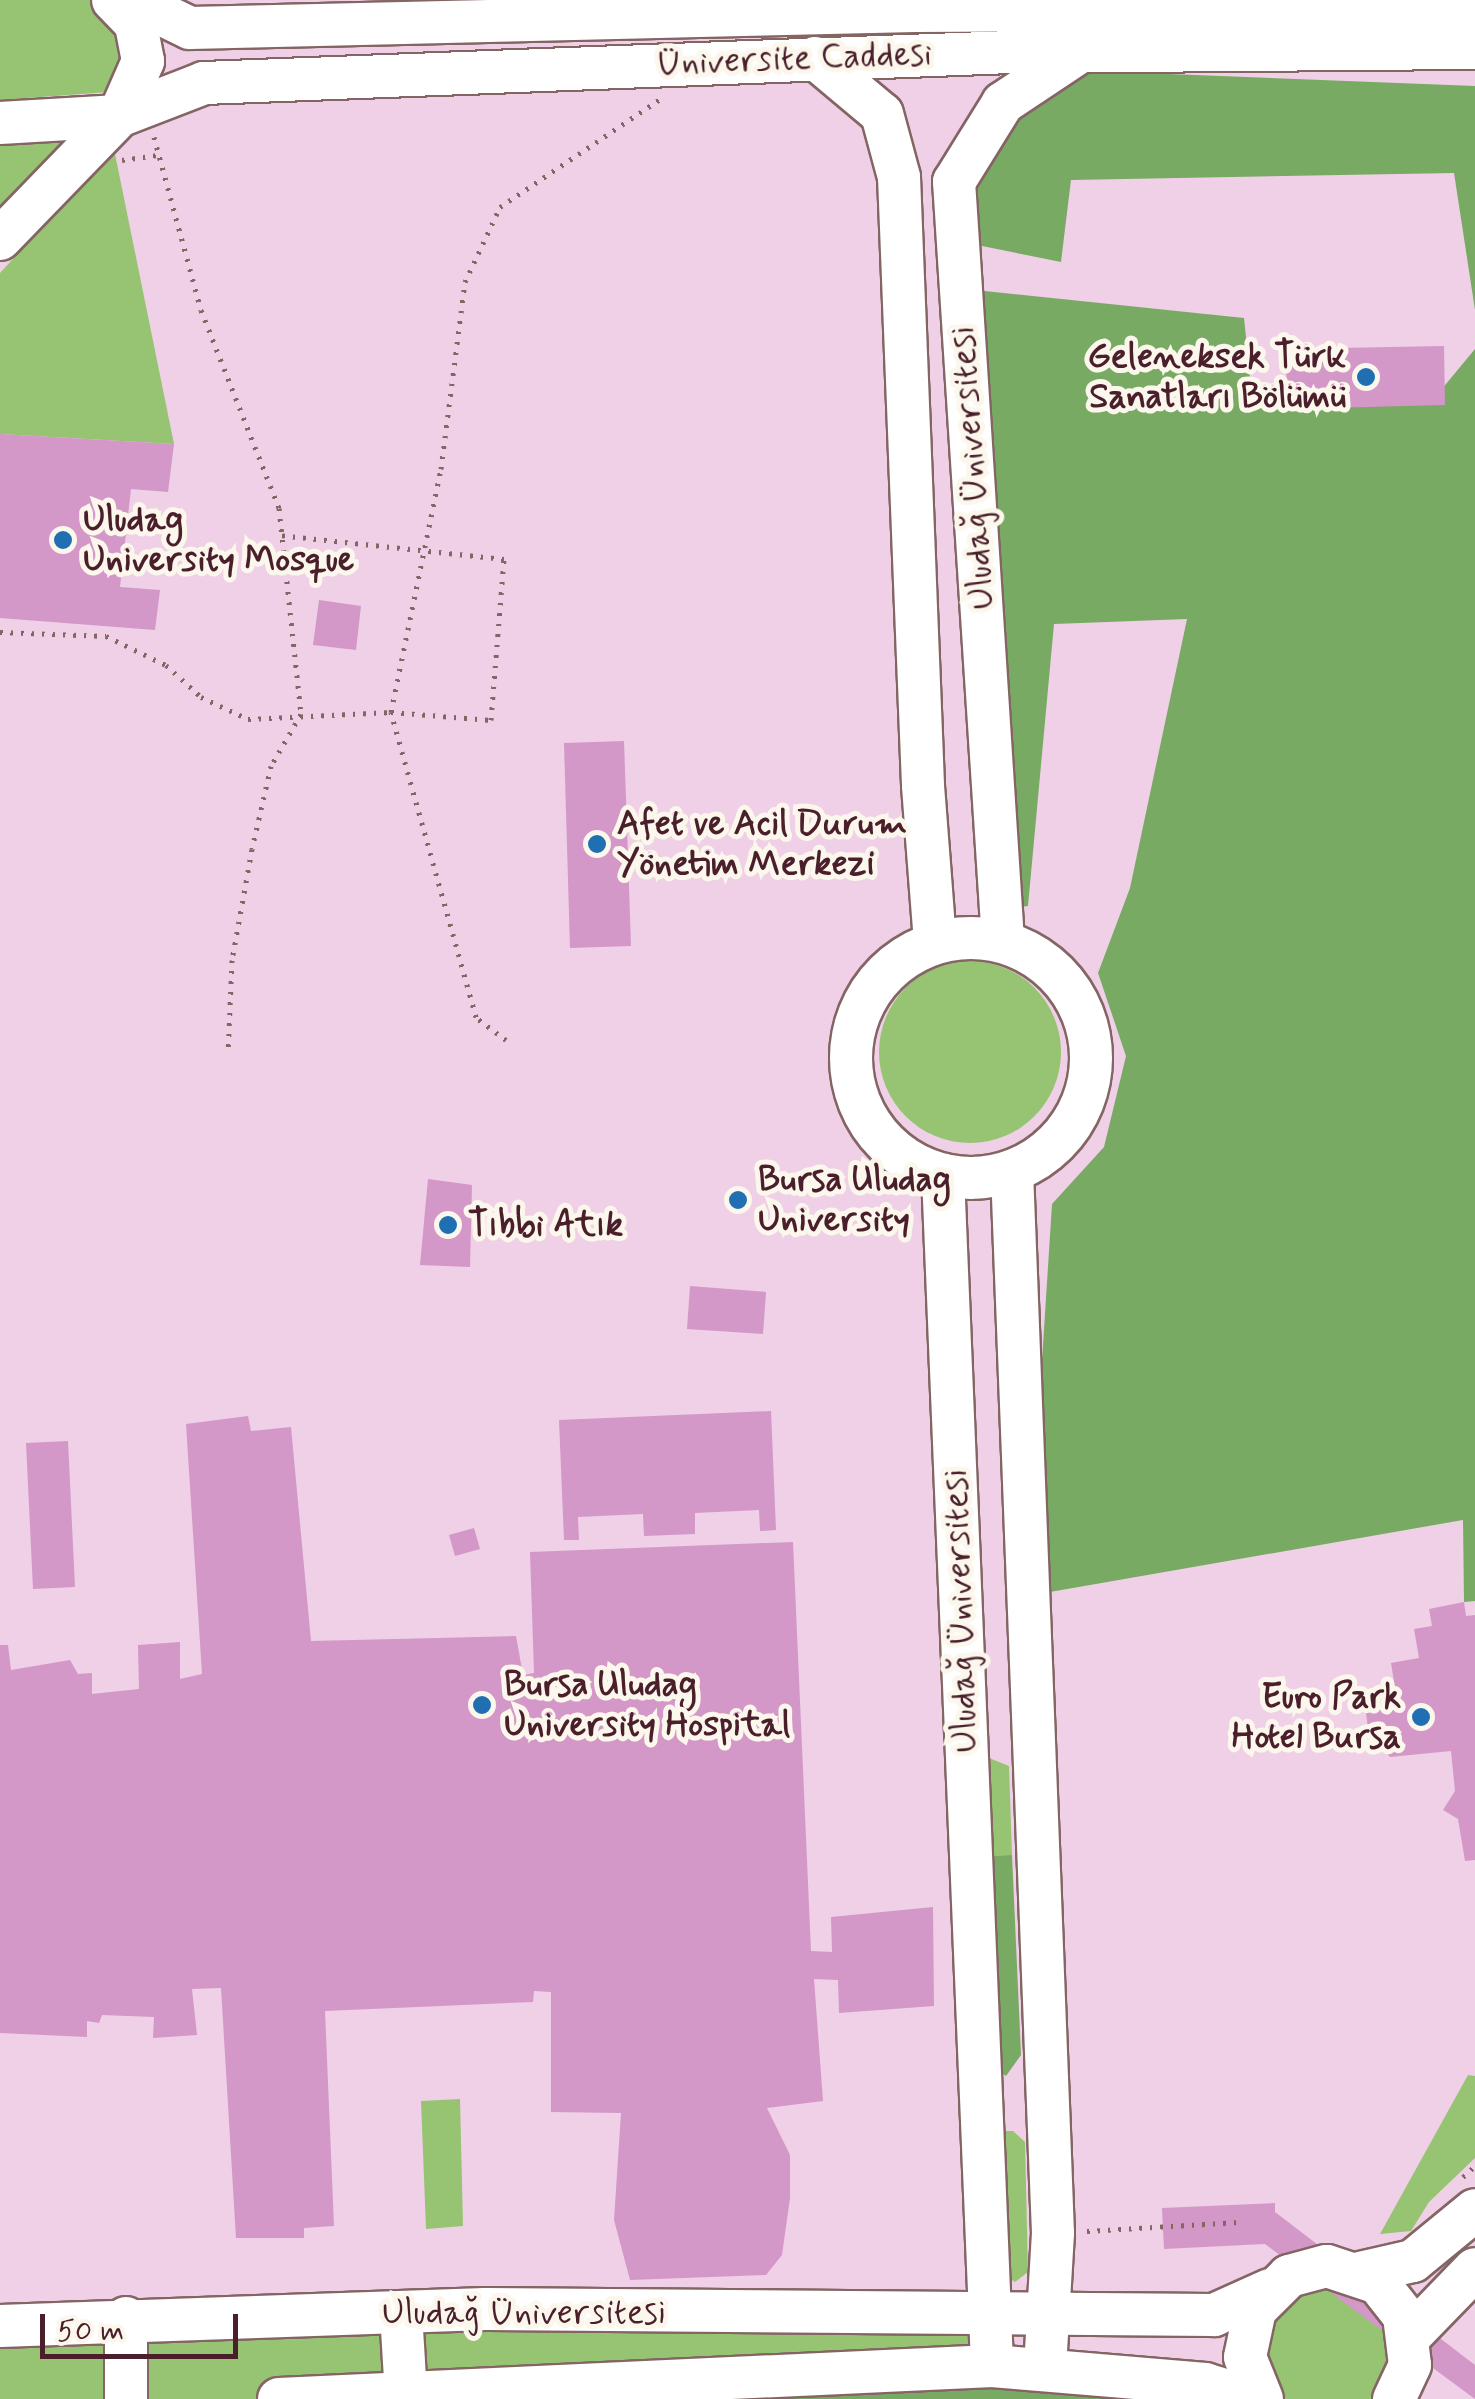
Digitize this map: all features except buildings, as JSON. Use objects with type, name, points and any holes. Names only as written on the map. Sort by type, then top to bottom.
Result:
[{"type":"street","points":[[0,239],[132,110],[143,62],[136,24],[113,0]]},
{"type":"street","name":"Üniversite Caddesi","points":[[132,0],[190,28],[896,12],[1475,8]]},
{"type":"street","name":"Üniversite Caddesi","points":[[132,110],[204,83],[815,58],[1475,48]]},
{"type":"street","name":"Uludağ Üniversitesi","points":[[1004,941],[954,182],[1003,103],[1082,51]]},
{"type":"street","name":"Uludağ Üniversitesi","points":[[815,58],[882,114],[899,177],[923,786],[936,942]]},
{"type":"street","points":[[0,123],[132,110]]},
{"type":"street","points":[[1004,941],[1066,982],[1093,1053],[1072,1125],[1047,1153],[1012,1171],[978,1179],[943,1174],[911,1163],[865,1115],[847,1042],[879,979],[936,942],[1004,941]]},
{"type":"street","name":"Uludağ Üniversitesi","points":[[1012,1171],[1052,2233],[1044,2368]]},
{"type":"street","points":[[943,1174],[954,1452]]},
{"type":"street","name":"Uludağ Üniversitesi","points":[[989,2316],[954,1452],[1021,1442]]},
{"type":"street","points":[[966,1735],[1033,1732]]},
{"type":"street","points":[[980,2089],[1046,2086]]},
{"type":"street","points":[[1360,2273],[1413,2261],[1475,2210]]},
{"type":"street","name":"Uludağ Üniversitesi","points":[[0,2326],[126,2318],[402,2312],[1214,2315],[1308,2269],[1360,2273]]},
{"type":"street","points":[[1410,2336],[1475,2269]]},
{"type":"street","points":[[1360,2273],[1393,2298],[1410,2336],[1410,2365],[1394,2399]]},
{"type":"street","points":[[1258,2399],[1245,2357],[1247,2333],[1270,2290]]},
{"type":"street","points":[[402,2312],[406,2394]]},
{"type":"street","points":[[989,2316],[992,2366]]},
{"type":"street","points":[[126,2318],[126,2399]]},
{"type":"street","name":"Uludağ Üniversitesi","points":[[279,2399],[992,2366],[1206,2384],[1258,2399]]},
{"type":"path","points":[[506,1040],[476,1017],[391,712],[440,469],[465,282],[500,207],[624,129],[679,84],[688,62]]},
{"type":"path","points":[[132,110],[201,310],[265,464],[282,535],[301,714],[270,766],[232,960],[228,1054]]},
{"type":"path","points":[[0,632],[106,636],[166,665],[201,697],[248,719],[391,712],[491,720],[504,560],[282,535]]},
{"type":"path","points":[[1052,2233],[1239,2222]]},
{"type":"shaded area","name":"Bursa Uludag University","points":[[0,0],[1475,0],[1475,2399],[0,2399]]},
{"type":"green space","points":[[0,0],[113,0],[136,24],[109,92],[0,100]]},
{"type":"green space","points":[[1092,71],[1475,86],[1475,310],[1454,173],[1071,180],[1061,262],[967,243],[965,199],[1021,112]]},
{"type":"green space","points":[[119,116],[0,239],[0,123]]},
{"type":"green space","points":[[114,149],[174,444],[0,434],[0,273]]},
{"type":"green space","points":[[975,290],[1244,318],[1252,396],[1441,390],[1475,349],[1475,1601],[1464,1602],[1463,1520],[1027,1596],[1052,1204],[1104,1147],[1126,1056],[1098,973],[1130,888],[1187,619],[1054,624],[1028,906],[1013,908]]},
{"type":"green space","points":[[970,961],[1005,968],[1035,987],[1054,1017],[1061,1052],[1054,1087],[1035,1117],[1005,1136],[970,1143],[935,1136],[905,1117],[886,1087],[879,1052],[886,1017],[905,987],[935,968]]},
{"type":"green space","points":[[989,1758],[1009,1766],[1012,1855],[984,1856],[982,1764]]},
{"type":"green space","points":[[1012,1855],[1021,2055],[1006,2076],[988,2065],[984,1856]]},
{"type":"green space","points":[[1468,2075],[1475,2076],[1475,2158],[1429,2202],[1411,2231],[1380,2234]]},
{"type":"green space","points":[[460,2099],[463,2226],[426,2229],[421,2101]]},
{"type":"green space","points":[[999,2131],[1013,2131],[1025,2142],[1028,2272],[1015,2282],[1003,2274]]},
{"type":"green space","points":[[1325,2283],[1369,2296],[1396,2355],[1376,2399],[1278,2399],[1260,2339],[1282,2299]]},
{"type":"green space","points":[[989,2316],[977,2357],[279,2399],[0,2399],[0,2326]]},
{"type":"green space","points":[[1205,2384],[1254,2399],[365,2399],[989,2386],[1059,2395]]},
{"type":"place","name":"Geleneksek Türk Sanatları Bölümü","points":[[1366,377]]},
{"type":"place","name":"Uludag University Mosque","points":[[63,540]]},
{"type":"place","name":"Afet ve Acil Durum Yönetim Merkezi","points":[[597,844]]},
{"type":"place","name":"Bursa Uludag University","points":[[738,1200]]},
{"type":"place","name":"Tıbbi Atık","points":[[448,1225]]},
{"type":"place","name":"Bursa Uludag University Hospital","points":[[482,1705]]},
{"type":"place","name":"Euro Park Hotel Bursa","points":[[1421,1717]]}]
